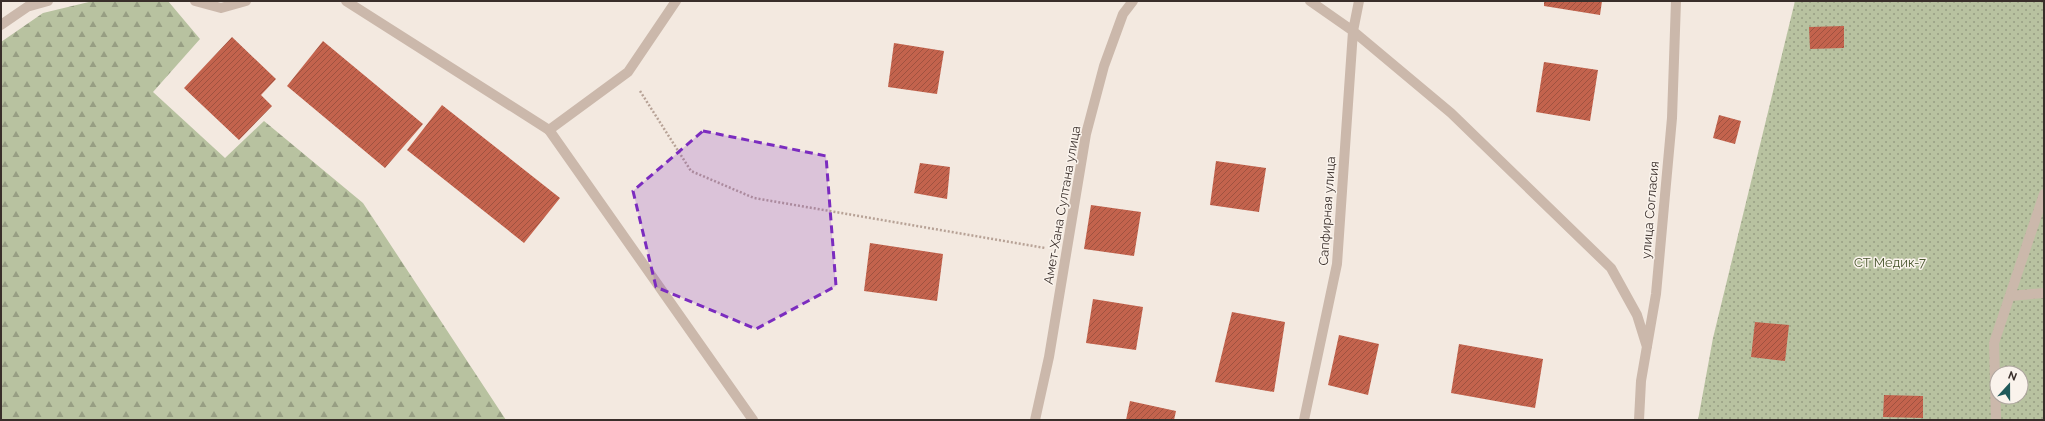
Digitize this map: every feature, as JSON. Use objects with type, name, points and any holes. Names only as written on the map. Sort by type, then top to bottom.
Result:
[{"type":"street","points":[[1,25],[33,4],[48,1]]},
{"type":"street","points":[[195,1],[221,8],[246,1]]},
{"type":"street","points":[[346,1],[549,130],[754,420]]},
{"type":"street","points":[[549,130],[628,72],[676,1]]},
{"type":"street","name":"Амет-Хана Султана улица","points":[[1035,420],[1050,357],[1086,134],[1104,66],[1123,14],[1133,1]]},
{"type":"street","points":[[1310,1],[1352,31],[1450,113],[1611,268],[1637,315],[1647,346]]},
{"type":"street","name":"Сапфирная улица","points":[[1304,420],[1337,264],[1352,31],[1359,1]]},
{"type":"street","name":"улица Согласия","points":[[1639,420],[1641,381],[1656,294],[1672,118],[1676,1]]},
{"type":"street","points":[[1996,420],[1994,343],[2044,194]]},
{"type":"street","points":[[2010,296],[2044,293]]},
{"type":"path","points":[[628,72],[691,171],[754,198],[1067,252]]},
{"type":"highlighted area","points":[[703,131],[826,156],[836,286],[756,329],[656,287],[633,191]]},
{"type":"green space","points":[[93,1],[168,1],[200,39],[153,92],[225,158],[264,121],[363,203],[506,420],[1,420],[1,42],[43,13]]},
{"type":"green space","name":"СТ Медик-7","points":[[1795,1],[2044,1],[2044,420],[1698,420],[1713,338]]},
{"type":"building","points":[[1544,1],[1602,1],[1600,15],[1544,6]]},
{"type":"building","points":[[1844,26],[1844,48],[1810,49],[1809,27]]},
{"type":"building","points":[[232,37],[276,79],[261,95],[272,106],[239,140],[184,88]]},
{"type":"building","points":[[323,41],[423,124],[385,168],[287,86]]},
{"type":"building","points":[[894,43],[944,51],[937,94],[888,87]]},
{"type":"building","points":[[1544,62],[1598,70],[1590,121],[1536,112]]},
{"type":"building","points":[[442,105],[560,198],[524,243],[407,150]]},
{"type":"building","points":[[1719,115],[1741,121],[1735,144],[1713,138]]},
{"type":"building","points":[[1216,161],[1266,168],[1259,212],[1210,205]]},
{"type":"building","points":[[920,163],[950,167],[947,199],[914,193]]},
{"type":"building","points":[[1091,205],[1141,212],[1134,256],[1084,249]]},
{"type":"building","points":[[870,243],[943,254],[937,301],[864,291]]},
{"type":"building","points":[[1093,299],[1143,307],[1136,350],[1086,343]]},
{"type":"building","points":[[1232,312],[1285,322],[1274,392],[1215,382]]},
{"type":"building","points":[[1755,322],[1789,325],[1785,361],[1751,357]]},
{"type":"building","points":[[1339,335],[1379,344],[1368,395],[1328,385]]},
{"type":"building","points":[[1459,344],[1543,359],[1535,408],[1451,393]]},
{"type":"building","points":[[1884,395],[1923,396],[1923,418],[1883,417]]},
{"type":"building","points":[[1130,401],[1176,411],[1174,420],[1126,420]]}]
